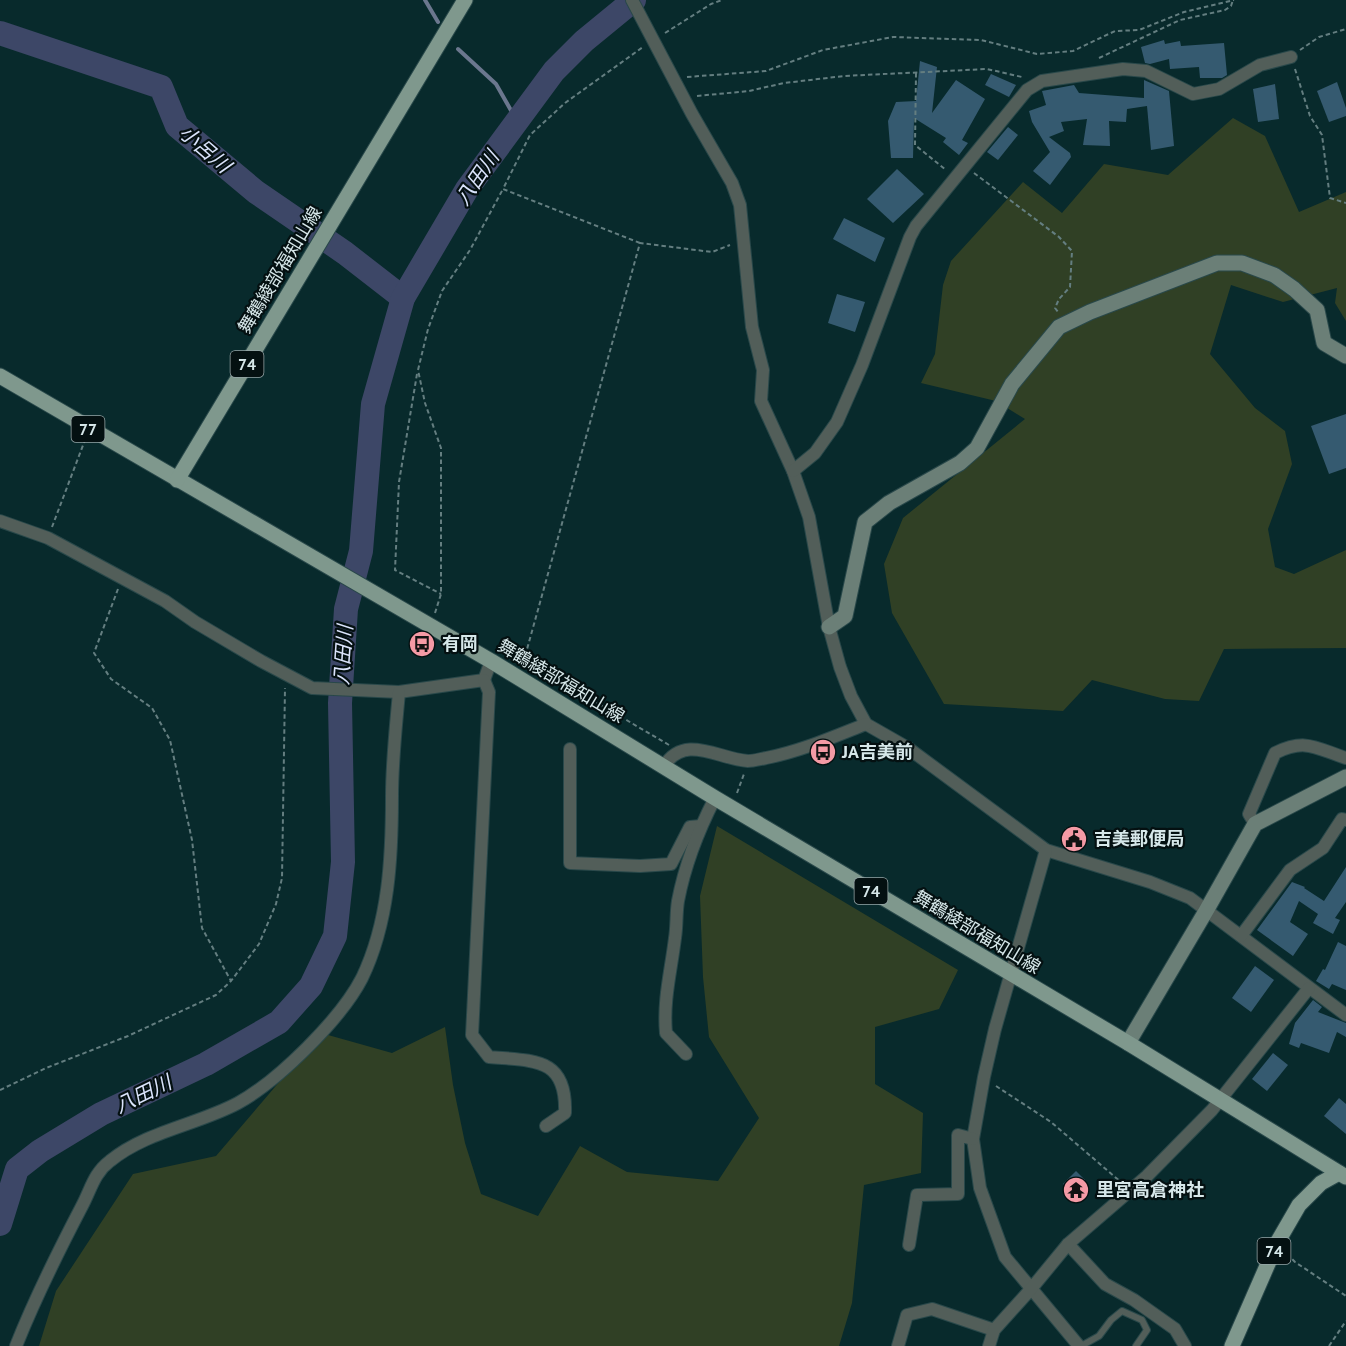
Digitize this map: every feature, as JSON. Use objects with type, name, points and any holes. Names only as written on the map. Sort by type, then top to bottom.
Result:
[{"type":"main road","name":"舞鶴綾部福知山線","points":[[465,0],[177,480],[491,661],[715,798],[1344,1173]]},
{"type":"main road","name":"77","points":[[0,376],[177,480]]},
{"type":"main road","name":"舞鶴綾部福知山線","points":[[1232,1346],[1277,1244],[1299,1204],[1321,1183],[1344,1173]]},
{"type":"street","points":[[632,0],[672,78],[732,183],[740,205],[752,327],[763,370],[761,401],[793,471],[809,517],[829,627],[840,667],[851,696],[866,724],[908,748],[1046,850],[1150,882],[1191,898],[1206,912],[1346,1015]]},
{"type":"street","points":[[793,471],[815,453],[837,422],[916,226],[1027,90],[1042,81],[1123,69],[1146,71],[1193,94],[1219,89],[1260,64],[1291,57]]},
{"type":"street","points":[[829,627],[845,616],[866,522],[890,503],[960,463],[977,448],[1012,384],[1059,327],[1090,312],[1216,264],[1242,263],[1274,275],[1294,289],[1317,310],[1324,343],[1346,356]]},
{"type":"street","points":[[0,520],[48,538],[165,601],[195,622],[312,688],[399,692],[484,680]]},
{"type":"street","points":[[491,661],[484,680],[489,692],[472,1035],[489,1057],[526,1060],[550,1067],[561,1078],[566,1098],[565,1113],[546,1126]]},
{"type":"street","points":[[16,1346],[33,1304],[83,1204],[93,1178],[109,1162],[144,1140],[239,1102],[273,1077],[340,1012],[362,978],[372,952],[385,902],[391,859],[392,796],[399,692]]},
{"type":"street","points":[[664,766],[669,758],[680,751],[692,748],[749,761],[792,753],[866,724]]},
{"type":"street","points":[[1255,824],[1249,814],[1275,753],[1291,745],[1304,744],[1346,758]]},
{"type":"street","points":[[570,749],[570,863],[640,866],[672,864],[690,827],[701,826]]},
{"type":"street","points":[[1128,1044],[1255,824],[1346,777]]},
{"type":"street","points":[[686,1053],[666,1033],[665,1002],[678,903],[687,865],[701,826],[715,798]]},
{"type":"street","points":[[1241,936],[1290,870],[1323,848],[1342,819],[1346,820]]},
{"type":"street","points":[[1046,850],[1010,974],[984,1077],[973,1139],[980,1188],[1005,1257],[1080,1346]]},
{"type":"street","points":[[989,1346],[994,1330],[1068,1244],[1130,1191],[1212,1110],[1309,988]]},
{"type":"street","points":[[909,1245],[917,1195],[958,1194],[958,1134],[973,1139]]},
{"type":"street","points":[[1068,1244],[1105,1284],[1134,1300],[1175,1329],[1185,1346]]},
{"type":"street","points":[[898,1346],[907,1315],[932,1309],[994,1330]]},
{"type":"lane","points":[[1080,1346],[1099,1336],[1111,1320],[1122,1311],[1142,1320],[1147,1330],[1136,1346]]},
{"type":"path","points":[[441,594],[396,570],[399,482],[418,370],[428,329],[442,291],[470,250],[530,135],[565,103],[650,36],[722,0]]},
{"type":"path","points":[[672,78],[766,71],[823,50],[893,37],[981,40],[1037,54],[1073,51],[1115,31],[1139,30],[1184,12],[1233,0],[1232,6],[1225,10],[1180,20],[1095,60],[1088,74]]},
{"type":"path","points":[[1346,29],[1319,37],[1291,57],[1310,117],[1322,135],[1330,198],[1346,203]]},
{"type":"path","points":[[683,98],[749,91],[784,83],[844,76],[916,72],[987,69],[1030,79]]},
{"type":"path","points":[[916,72],[915,145],[948,172]]},
{"type":"path","points":[[965,166],[1059,237],[1072,251],[1070,287],[1059,299],[1055,308],[1067,324]]},
{"type":"path","points":[[503,189],[640,243],[712,252],[743,240]]},
{"type":"path","points":[[640,243],[524,660],[680,751]]},
{"type":"path","points":[[418,370],[425,403],[441,448],[441,594],[431,627]]},
{"type":"path","points":[[48,538],[89,429]]},
{"type":"path","points":[[122,578],[94,653],[111,679],[152,708],[170,740],[192,840],[202,928],[231,981]]},
{"type":"path","points":[[0,1090],[46,1068],[128,1036],[216,995],[231,981],[259,944],[276,904],[282,878],[285,674]]},
{"type":"path","points":[[736,796],[749,761]]},
{"type":"path","points":[[984,1077],[1051,1122],[1130,1191]]},
{"type":"path","points":[[1277,1244],[1295,1262],[1346,1296]]},
{"type":"path","points":[[1329,1346],[1346,1321]]},
{"type":"green space","points":[[1233,118],[1265,136],[1299,212],[1346,192],[1346,321],[1335,303],[1337,288],[1283,302],[1231,285],[1210,354],[1255,408],[1285,431],[1292,464],[1268,529],[1275,567],[1294,574],[1346,550],[1346,648],[1224,649],[1199,701],[1165,699],[1092,680],[1063,711],[944,704],[892,613],[884,564],[903,518],[1025,419],[996,401],[921,383],[935,354],[943,285],[951,261],[1023,182],[1062,213],[1104,164],[1168,175]]},
{"type":"green space","points":[[717,826],[958,970],[939,1009],[875,1027],[875,1084],[923,1113],[921,1173],[864,1185],[852,1303],[839,1346],[39,1346],[56,1291],[133,1174],[216,1156],[321,1033],[392,1053],[445,1027],[453,1085],[465,1143],[481,1194],[538,1216],[580,1146],[627,1172],[718,1181],[759,1118],[709,1037],[703,977],[700,896]]},
{"type":"building","points":[[1164,40],[1165,44],[1180,41],[1181,46],[1224,43],[1227,75],[1222,78],[1200,78],[1199,67],[1170,69],[1169,59],[1150,64],[1145,63],[1141,47]]},
{"type":"building","points":[[920,61],[937,67],[932,113],[956,80],[985,99],[962,140],[968,143],[959,155],[943,142],[946,138],[914,118],[913,158],[891,158],[888,121],[896,102],[916,101]]},
{"type":"building","points":[[991,74],[1016,85],[1009,97],[985,85]]},
{"type":"building","points":[[1144,80],[1169,91],[1174,146],[1151,150],[1147,106],[1127,109],[1126,122],[1109,121],[1110,146],[1083,145],[1087,119],[1061,122],[1064,131],[1049,137],[1070,153],[1071,157],[1050,185],[1033,171],[1050,152],[1032,122],[1029,111],[1046,105],[1042,91],[1074,85],[1079,93],[1144,98]]},
{"type":"building","points":[[1337,82],[1346,108],[1346,116],[1329,122],[1317,91]]},
{"type":"building","points":[[1275,84],[1279,119],[1258,122],[1253,89]]},
{"type":"building","points":[[1008,127],[1018,135],[998,160],[987,152]]},
{"type":"building","points":[[897,169],[924,194],[893,223],[867,199]]},
{"type":"building","points":[[844,218],[885,238],[875,262],[833,239]]},
{"type":"building","points":[[837,294],[865,302],[855,332],[828,323]]},
{"type":"building","points":[[1346,414],[1346,468],[1329,474],[1311,426]]},
{"type":"building","points":[[1346,867],[1346,902],[1335,918],[1340,920],[1333,934],[1313,923],[1318,914],[1299,901],[1290,922],[1308,934],[1293,956],[1257,930],[1292,882],[1305,887],[1324,901]]},
{"type":"building","points":[[1338,942],[1346,946],[1346,990],[1332,984],[1329,989],[1316,981],[1323,969],[1325,970]]},
{"type":"building","points":[[1255,966],[1274,980],[1251,1012],[1232,998]]},
{"type":"building","points":[[1313,1000],[1322,1007],[1318,1012],[1346,1023],[1346,1037],[1337,1032],[1329,1053],[1301,1043],[1299,1048],[1289,1044],[1295,1023]]},
{"type":"building","points":[[1273,1053],[1288,1065],[1267,1091],[1252,1079]]},
{"type":"building","points":[[1339,1098],[1346,1104],[1346,1134],[1324,1116]]},
{"type":"building","points":[[1076,1171],[1085,1180],[1072,1193],[1063,1184]]},
{"type":"waterway","points":[[425,0],[438,22]]},
{"type":"waterway","name":"八田川","points":[[0,1224],[17,1169],[40,1151],[101,1114],[206,1064],[279,1022],[311,986],[335,936],[343,862],[340,703],[346,609],[361,551],[373,404],[403,298],[467,189],[554,71],[584,41],[634,0]]},
{"type":"waterway","name":"小呂川","points":[[0,33],[161,87],[177,126],[256,192],[345,253],[403,298]]},
{"type":"waterway","points":[[458,49],[496,84],[517,121]]},
{"type":"place","name":"有岡","points":[[422,644]]},
{"type":"place","name":"JA吉美前","points":[[823,752]]},
{"type":"place","name":"吉美郵便局","points":[[1074,839]]},
{"type":"place","name":"里宮高倉神社","points":[[1076,1190]]}]
